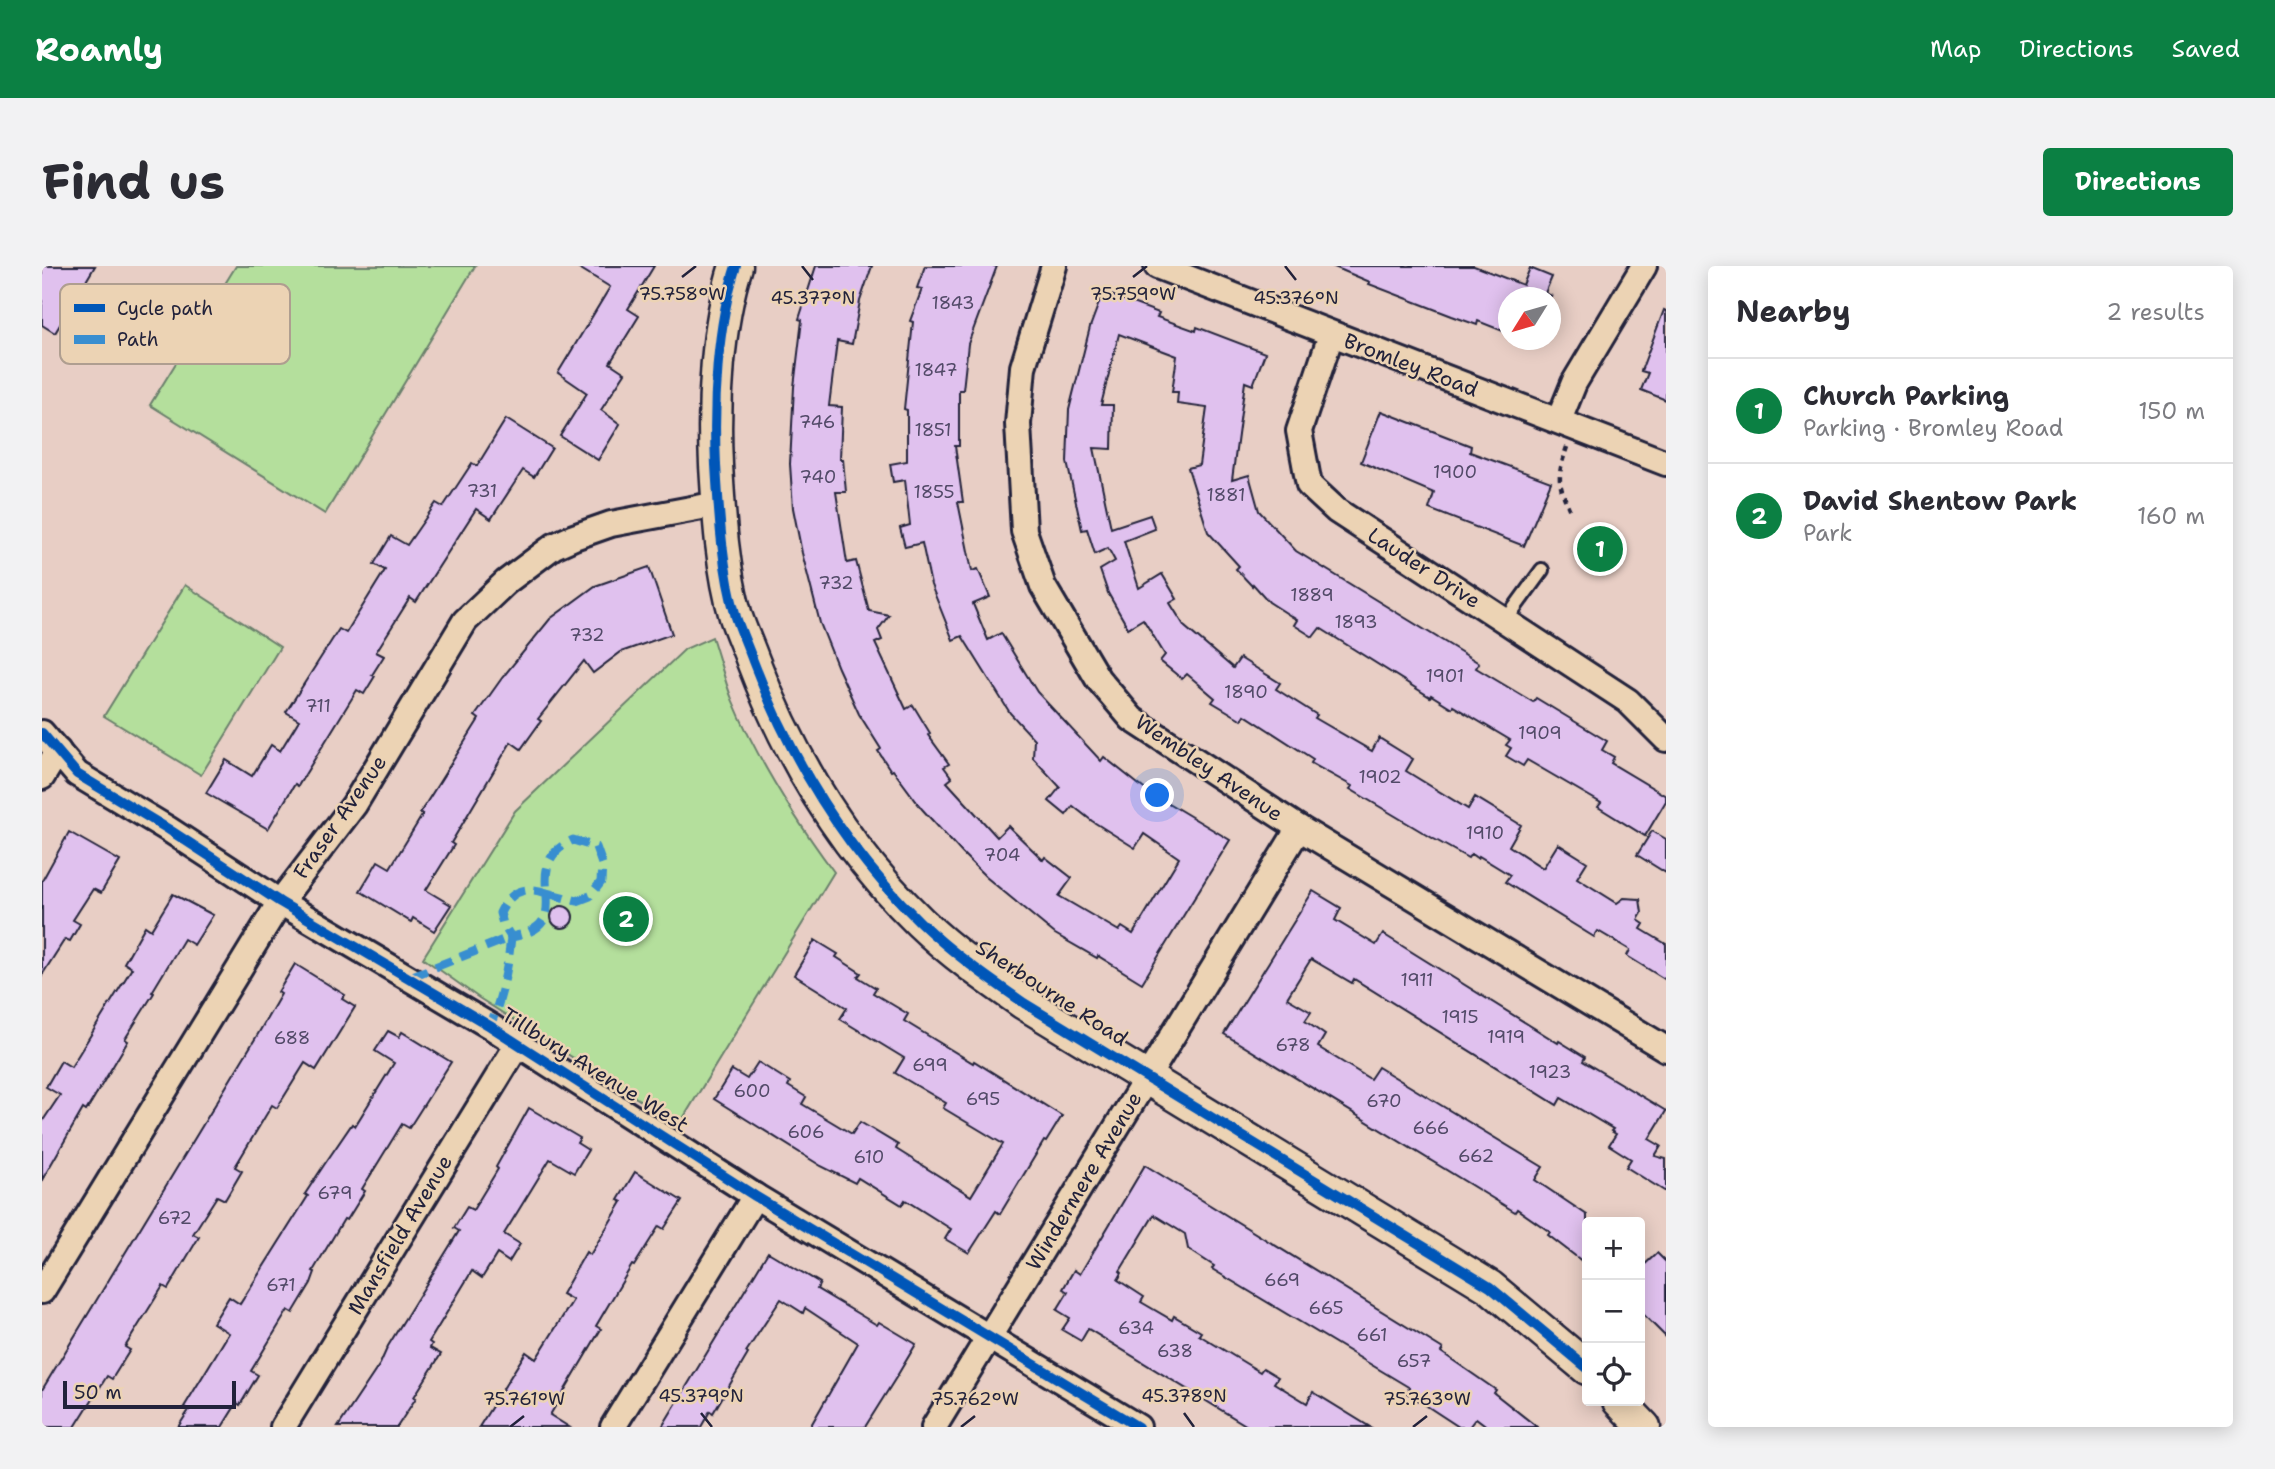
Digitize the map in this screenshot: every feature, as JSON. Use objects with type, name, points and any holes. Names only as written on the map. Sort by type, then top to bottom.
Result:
[{"type":"street","name":"Sherbourne Road","points":[[736,266],[719,352],[715,431],[718,504],[726,566],[736,616],[765,692],[787,738],[832,818],[919,921],[967,963],[1024,1003],[1490,1287],[1582,1364]]},
{"type":"street","name":"Wembley Avenue","points":[[1054,266],[1023,367],[1018,424],[1024,531],[1043,586],[1098,679],[1132,719],[1299,828],[1666,1049]]},
{"type":"street","name":"Bromley Road","points":[[1157,266],[1666,463]]},
{"type":"street","points":[[1559,420],[1574,383],[1644,266]]},
{"type":"street","name":"Lauder Drive","points":[[1331,335],[1299,431],[1309,485],[1337,511],[1629,701],[1666,739]]},
{"type":"street","name":"Fraser Avenue","points":[[42,1292],[280,902],[354,805],[465,621],[506,582],[554,546],[611,524],[718,504]]},
{"type":"street","points":[[42,777],[50,742]]},
{"type":"street","name":"Tillbury Avenue West","points":[[50,742],[77,774],[280,902],[410,977],[755,1196],[990,1335],[1138,1427]]},
{"type":"street","name":"Windermere Avenue","points":[[934,1427],[1299,828]]},
{"type":"street","name":"Mansfield Avenue","points":[[283,1427],[518,1044]]},
{"type":"street","points":[[613,1427],[755,1196]]},
{"type":"street","points":[[1624,1406],[1644,1427]]},
{"type":"lane","points":[[1505,621],[1542,570]]},
{"type":"path","points":[[1563,457],[1559,486],[1571,513]]},
{"type":"green space","points":[[236,266],[475,266],[325,514],[150,405],[175,364],[290,364],[290,284],[225,284]]},
{"type":"green space","points":[[185,585],[280,647],[201,775],[104,716]]},
{"type":"green space","points":[[712,637],[726,684],[753,744],[791,810],[834,872],[679,1125],[479,998],[423,958],[515,811],[685,649]]},
{"type":"building","points":[[42,266],[95,266],[84,284],[60,284],[60,325],[55,333],[42,325]]},
{"type":"building","points":[[576,266],[654,266],[628,309],[639,316],[610,363],[625,373],[601,410],[620,424],[598,460],[560,436],[587,393],[558,373],[610,287]]},
{"type":"building","points":[[816,266],[872,266],[860,301],[852,344],[837,341],[829,406],[842,407],[840,459],[843,459],[846,492],[836,492],[847,563],[856,561],[869,611],[889,615],[878,630],[882,640],[875,643],[906,709],[913,705],[930,733],[928,735],[949,764],[944,767],[952,778],[947,782],[997,837],[1008,826],[1043,860],[1045,857],[1072,878],[1059,896],[1119,931],[1122,927],[1133,934],[1179,858],[1144,834],[1135,848],[1073,806],[1066,815],[1049,801],[1060,787],[1033,758],[1034,739],[1010,713],[962,636],[953,640],[931,585],[922,543],[905,547],[900,528],[910,525],[905,480],[893,482],[890,464],[907,461],[907,410],[904,409],[913,322],[910,321],[922,289],[917,288],[925,266],[997,266],[968,344],[963,390],[959,390],[959,446],[955,446],[963,502],[958,502],[972,571],[978,569],[990,597],[973,604],[988,640],[1001,633],[1037,692],[1101,761],[1104,757],[1143,788],[1230,840],[1142,983],[1055,934],[986,877],[962,853],[922,809],[893,770],[891,771],[878,751],[881,749],[859,714],[838,668],[820,623],[802,553],[793,508],[790,464],[794,387],[802,320],[799,319]]},
{"type":"building","points":[[1332,266],[1474,266],[1523,285],[1530,268],[1552,277],[1548,287],[1498,287],[1498,329],[1478,321],[1477,325],[1452,316],[1369,284],[1370,282]]},
{"type":"building","points":[[1103,292],[1159,313],[1157,317],[1196,331],[1197,327],[1265,353],[1253,385],[1245,382],[1232,480],[1249,475],[1259,511],[1296,551],[1479,663],[1476,668],[1533,702],[1536,698],[1607,741],[1602,750],[1614,757],[1611,763],[1666,796],[1666,801],[1645,836],[1598,807],[1601,803],[1527,760],[1523,766],[1506,756],[1511,748],[1506,745],[1510,740],[1453,706],[1452,708],[1431,695],[1430,697],[1320,628],[1313,637],[1294,625],[1297,620],[1269,602],[1253,584],[1252,586],[1236,569],[1239,566],[1208,532],[1188,468],[1199,465],[1207,408],[1177,404],[1178,392],[1172,392],[1177,356],[1119,334],[1101,405],[1113,405],[1112,449],[1094,448],[1111,528],[1150,515],[1155,529],[1124,541],[1139,588],[1162,574],[1177,599],[1170,603],[1185,627],[1233,668],[1240,658],[1280,683],[1276,689],[1317,715],[1315,718],[1372,751],[1379,738],[1413,759],[1406,771],[1468,809],[1475,797],[1521,825],[1509,846],[1543,868],[1558,844],[1587,862],[1577,878],[1617,903],[1624,898],[1640,899],[1642,913],[1638,920],[1644,924],[1641,929],[1666,944],[1666,980],[1627,956],[1630,950],[1598,931],[1594,937],[1505,882],[1510,875],[1479,856],[1478,859],[1471,854],[1468,858],[1434,839],[1350,789],[1352,786],[1311,763],[1313,759],[1245,715],[1242,720],[1212,702],[1215,698],[1187,674],[1182,679],[1160,661],[1165,655],[1143,619],[1128,628],[1108,593],[1100,570],[1115,561],[1108,548],[1095,554],[1087,529],[1082,530],[1067,462],[1069,410],[1090,327]]},
{"type":"building","points":[[1664,310],[1666,400],[1641,390],[1648,373],[1641,371]]},
{"type":"building","points":[[1381,411],[1471,446],[1470,452],[1551,482],[1524,546],[1429,509],[1434,493],[1361,462]]},
{"type":"building","points":[[506,419],[552,448],[534,477],[523,470],[491,519],[476,509],[416,602],[410,598],[376,652],[384,656],[364,694],[357,690],[268,829],[206,793],[226,760],[252,776],[271,745],[280,751],[299,720],[286,712],[339,629],[346,633],[385,570],[374,564],[391,536],[407,545],[436,503],[443,507],[472,463],[477,466]]},
{"type":"building","points":[[649,567],[672,634],[621,652],[593,673],[584,661],[538,719],[541,721],[521,749],[511,742],[426,890],[451,905],[434,931],[413,918],[411,922],[360,891],[378,861],[390,868],[423,814],[420,813],[479,719],[475,716],[550,619],[595,586]]},
{"type":"building","points":[[1652,831],[1666,839],[1666,873],[1637,855]]},
{"type":"building","points":[[69,832],[120,861],[101,893],[93,889],[73,920],[80,924],[70,941],[65,939],[42,975],[42,881]]},
{"type":"building","points":[[1313,891],[1341,908],[1335,920],[1376,945],[1383,934],[1585,1057],[1583,1061],[1666,1111],[1649,1139],[1661,1146],[1655,1156],[1666,1159],[1666,1192],[1626,1167],[1631,1159],[1609,1145],[1616,1134],[1611,1131],[1613,1129],[1561,1098],[1557,1105],[1354,979],[1352,983],[1311,959],[1287,998],[1311,1012],[1305,1021],[1325,1035],[1318,1047],[1370,1079],[1378,1067],[1543,1167],[1535,1180],[1587,1215],[1582,1217],[1582,1261],[1548,1235],[1550,1232],[1517,1209],[1515,1212],[1224,1034]]},
{"type":"building","points":[[173,894],[213,915],[194,945],[184,939],[125,1039],[128,1041],[86,1111],[83,1109],[42,1180],[42,1122],[60,1095],[46,1087],[61,1061],[71,1067],[132,968],[124,963],[145,926],[151,930]]},
{"type":"building","points":[[562,906],[570,909],[573,917],[570,925],[562,928],[554,925],[551,917],[554,909]]},
{"type":"building","points":[[815,940],[861,973],[858,977],[876,988],[873,993],[908,1014],[904,1021],[1062,1116],[1000,1214],[996,1211],[969,1253],[945,1239],[951,1229],[905,1200],[902,1205],[858,1178],[855,1183],[821,1166],[714,1099],[732,1070],[747,1079],[758,1062],[790,1082],[788,1086],[806,1097],[802,1104],[852,1134],[860,1122],[898,1145],[896,1149],[971,1196],[1003,1144],[943,1108],[946,1103],[895,1073],[904,1058],[840,1019],[847,1008],[794,975]]},
{"type":"building","points":[[295,964],[345,995],[342,999],[355,1007],[316,1070],[305,1063],[277,1108],[272,1105],[235,1167],[242,1171],[225,1200],[217,1196],[193,1234],[199,1237],[168,1289],[163,1286],[125,1347],[130,1350],[112,1379],[107,1376],[75,1427],[42,1427],[42,1390],[258,1034]]},
{"type":"building","points":[[388,1031],[399,1037],[402,1032],[451,1062],[409,1128],[402,1124],[362,1189],[365,1191],[347,1220],[344,1219],[313,1271],[315,1272],[311,1283],[293,1313],[288,1310],[251,1371],[258,1375],[240,1405],[237,1403],[222,1427],[178,1427],[189,1410],[184,1407],[229,1333],[213,1323],[229,1297],[240,1304],[308,1196],[305,1194],[352,1124],[355,1126],[394,1063],[375,1051]]},
{"type":"building","points":[[529,1108],[580,1138],[577,1143],[588,1150],[574,1173],[550,1159],[504,1234],[520,1244],[509,1262],[497,1254],[482,1278],[472,1271],[429,1342],[432,1344],[430,1348],[441,1354],[397,1427],[338,1427],[380,1364],[388,1346],[459,1231],[454,1228],[467,1207],[473,1210],[498,1169],[496,1167]]},
{"type":"building","points":[[1145,1165],[1443,1349],[1441,1352],[1496,1390],[1494,1393],[1537,1427],[1488,1427],[1476,1418],[1469,1427],[1459,1427],[1407,1393],[1410,1388],[1212,1269],[1214,1266],[1188,1249],[1185,1234],[1154,1215],[1120,1271],[1122,1273],[1118,1280],[1144,1297],[1141,1302],[1172,1320],[1174,1316],[1201,1332],[1199,1335],[1260,1372],[1263,1368],[1278,1377],[1274,1383],[1307,1403],[1313,1392],[1370,1427],[1249,1427],[1088,1329],[1081,1341],[1062,1330],[1070,1318],[1057,1310],[1068,1292],[1063,1289],[1074,1270],[1080,1274]]},
{"type":"building","points":[[635,1172],[682,1201],[664,1229],[659,1226],[634,1266],[632,1265],[596,1326],[601,1329],[550,1415],[569,1427],[479,1427],[526,1352],[536,1359],[573,1300],[562,1294],[586,1252],[590,1255],[622,1202],[618,1200]]},
{"type":"building","points":[[768,1252],[820,1283],[817,1289],[877,1325],[879,1322],[916,1344],[897,1376],[865,1427],[810,1427],[858,1343],[805,1308],[803,1313],[781,1299],[746,1352],[748,1354],[713,1413],[710,1411],[701,1427],[662,1427]]},
{"type":"building","points":[[1657,1253],[1666,1262],[1666,1337],[1645,1316],[1645,1264]]},
{"type":"marked path","points":[[547,893],[539,891],[525,890],[508,900],[500,913],[511,937],[532,930],[543,920],[547,908],[547,894],[546,880],[548,865],[556,852],[573,840],[596,847],[602,864],[601,882],[590,896],[577,901],[547,893]]},
{"type":"marked path","points":[[410,977],[511,937],[504,982],[490,1026]]},
{"type":"cycle path","points":[[736,266],[724,313],[715,416],[720,522],[731,599],[753,661],[784,732],[822,800],[867,864],[932,933],[970,965],[1011,994],[1490,1287],[1582,1364]]},
{"type":"cycle path","points":[[42,733],[77,774],[280,902],[490,1026],[755,1196],[1138,1427]]},
{"type":"place","name":"Church Parking","points":[[1600,549]]},
{"type":"place","name":"David Shentow Park","points":[[626,919]]}]
